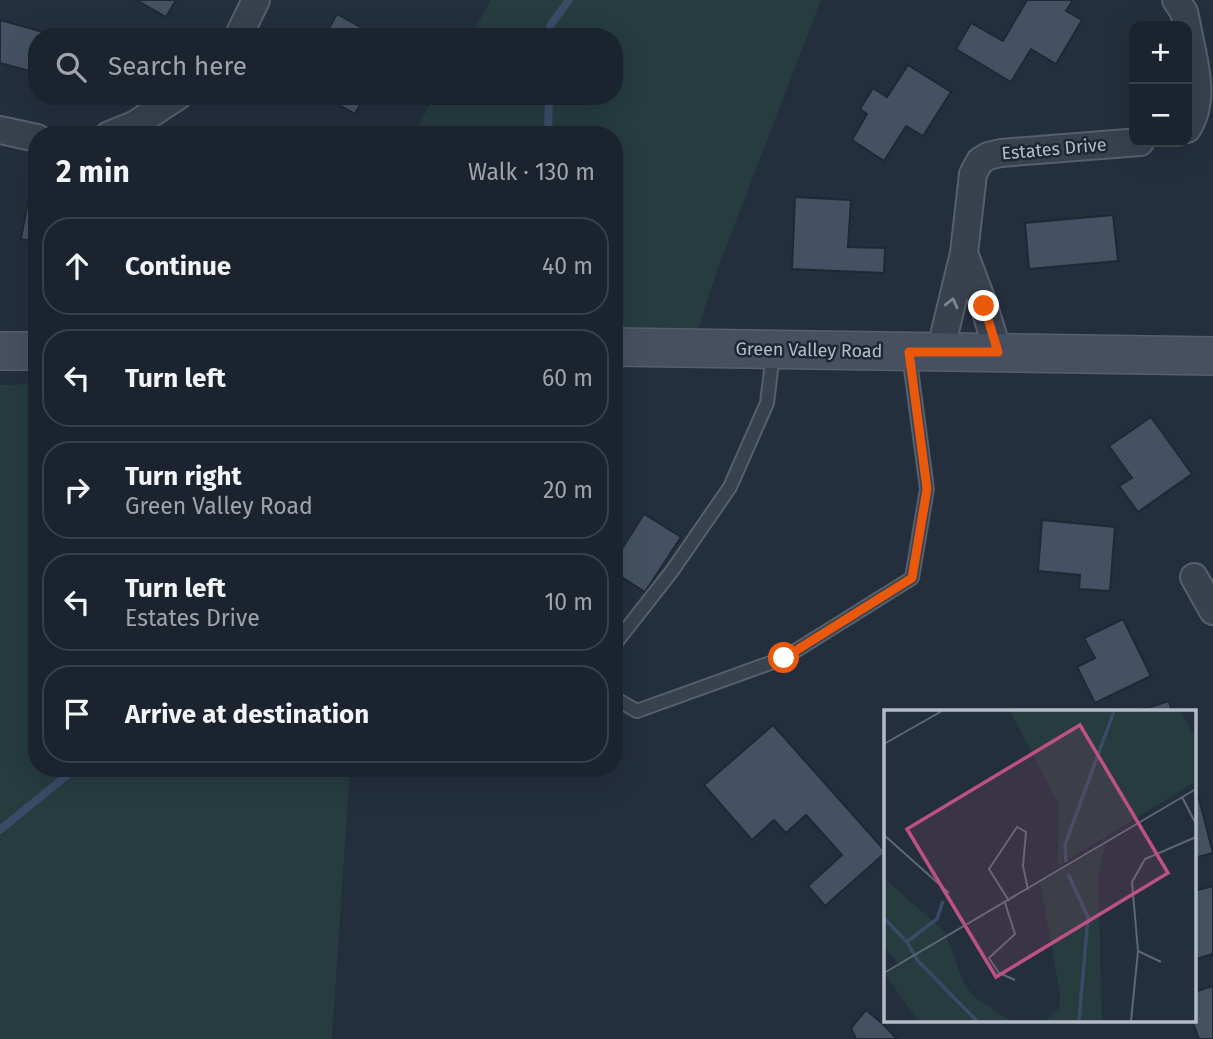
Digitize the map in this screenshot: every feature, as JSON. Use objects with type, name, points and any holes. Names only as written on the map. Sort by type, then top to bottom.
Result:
[{"type":"street","points":[[242,28],[256,0]]},
{"type":"street","points":[[1176,0],[1184,12],[1186,21]]},
{"type":"street","points":[[1192,52],[1197,105],[1192,117]]},
{"type":"street","points":[[131,126],[164,105]]},
{"type":"street","points":[[0,130],[28,136]]},
{"type":"street","name":"Estates Drive","points":[[924,352],[964,253],[975,167],[988,156],[1129,143]]},
{"type":"street","name":"Estates Drive","points":[[964,253],[998,352]]},
{"type":"street","name":"Green Valley Road","points":[[623,347],[1213,356]]},
{"type":"street","points":[[0,351],[28,351]]},
{"type":"street","points":[[1194,577],[1213,611]]},
{"type":"lane","points":[[623,634],[672,571],[730,487],[767,403],[774,350]]},
{"type":"lane","points":[[623,703],[638,711],[784,658],[912,578],[927,489],[924,352]]},
{"type":"green space","points":[[491,0],[821,0],[718,268],[692,348],[623,348],[623,126],[418,126],[430,105],[623,105],[623,28],[475,28]]},
{"type":"green space","points":[[28,384],[28,777],[349,777],[332,1039],[0,1039],[0,385]]},
{"type":"building","points":[[136,0],[176,0],[166,17]]},
{"type":"building","points":[[1027,0],[1073,0],[1066,11],[1082,20],[1056,64],[1031,49],[1011,82],[956,49],[971,23],[1003,41]]},
{"type":"building","points":[[337,14],[362,28],[329,28]]},
{"type":"building","points":[[0,20],[29,28],[28,71],[0,63]]},
{"type":"building","points":[[908,65],[951,92],[923,136],[906,126],[884,161],[852,140],[867,114],[860,109],[873,88],[887,97]]},
{"type":"building","points":[[340,105],[360,105],[355,114]]},
{"type":"building","points":[[795,197],[851,200],[848,247],[885,248],[884,273],[792,269]]},
{"type":"building","points":[[28,201],[28,240],[21,239]]},
{"type":"building","points":[[1113,215],[1118,261],[1029,269],[1025,223]]},
{"type":"building","points":[[1151,417],[1192,474],[1138,512],[1119,486],[1132,478],[1109,446]]},
{"type":"building","points":[[644,514],[681,537],[645,592],[623,578],[623,547]]},
{"type":"building","points":[[1042,520],[1115,527],[1110,591],[1079,589],[1080,575],[1038,571]]},
{"type":"building","points":[[1123,619],[1151,676],[1095,703],[1077,667],[1095,658],[1084,638]]},
{"type":"building","points":[[1169,701],[1171,710],[1140,710]]},
{"type":"building","points":[[773,725],[884,850],[884,854],[825,906],[808,886],[842,855],[806,815],[786,833],[774,820],[752,840],[704,785]]},
{"type":"building","points":[[1199,799],[1213,853],[1196,857],[1196,800]]},
{"type":"building","points":[[1213,886],[1213,954],[1196,959],[1196,890]]},
{"type":"building","points":[[1213,986],[1213,1039],[1199,1039],[1192,1021],[1196,1021],[1196,991]]},
{"type":"building","points":[[866,1010],[897,1039],[856,1039],[851,1028]]},
{"type":"waterway","points":[[550,28],[569,0]]},
{"type":"waterway","points":[[548,126],[549,105]]},
{"type":"waterway","points":[[0,830],[65,777]]},
{"type":"route","points":[[784,658],[912,578],[927,489],[909,352],[998,352],[984,306]]}]
